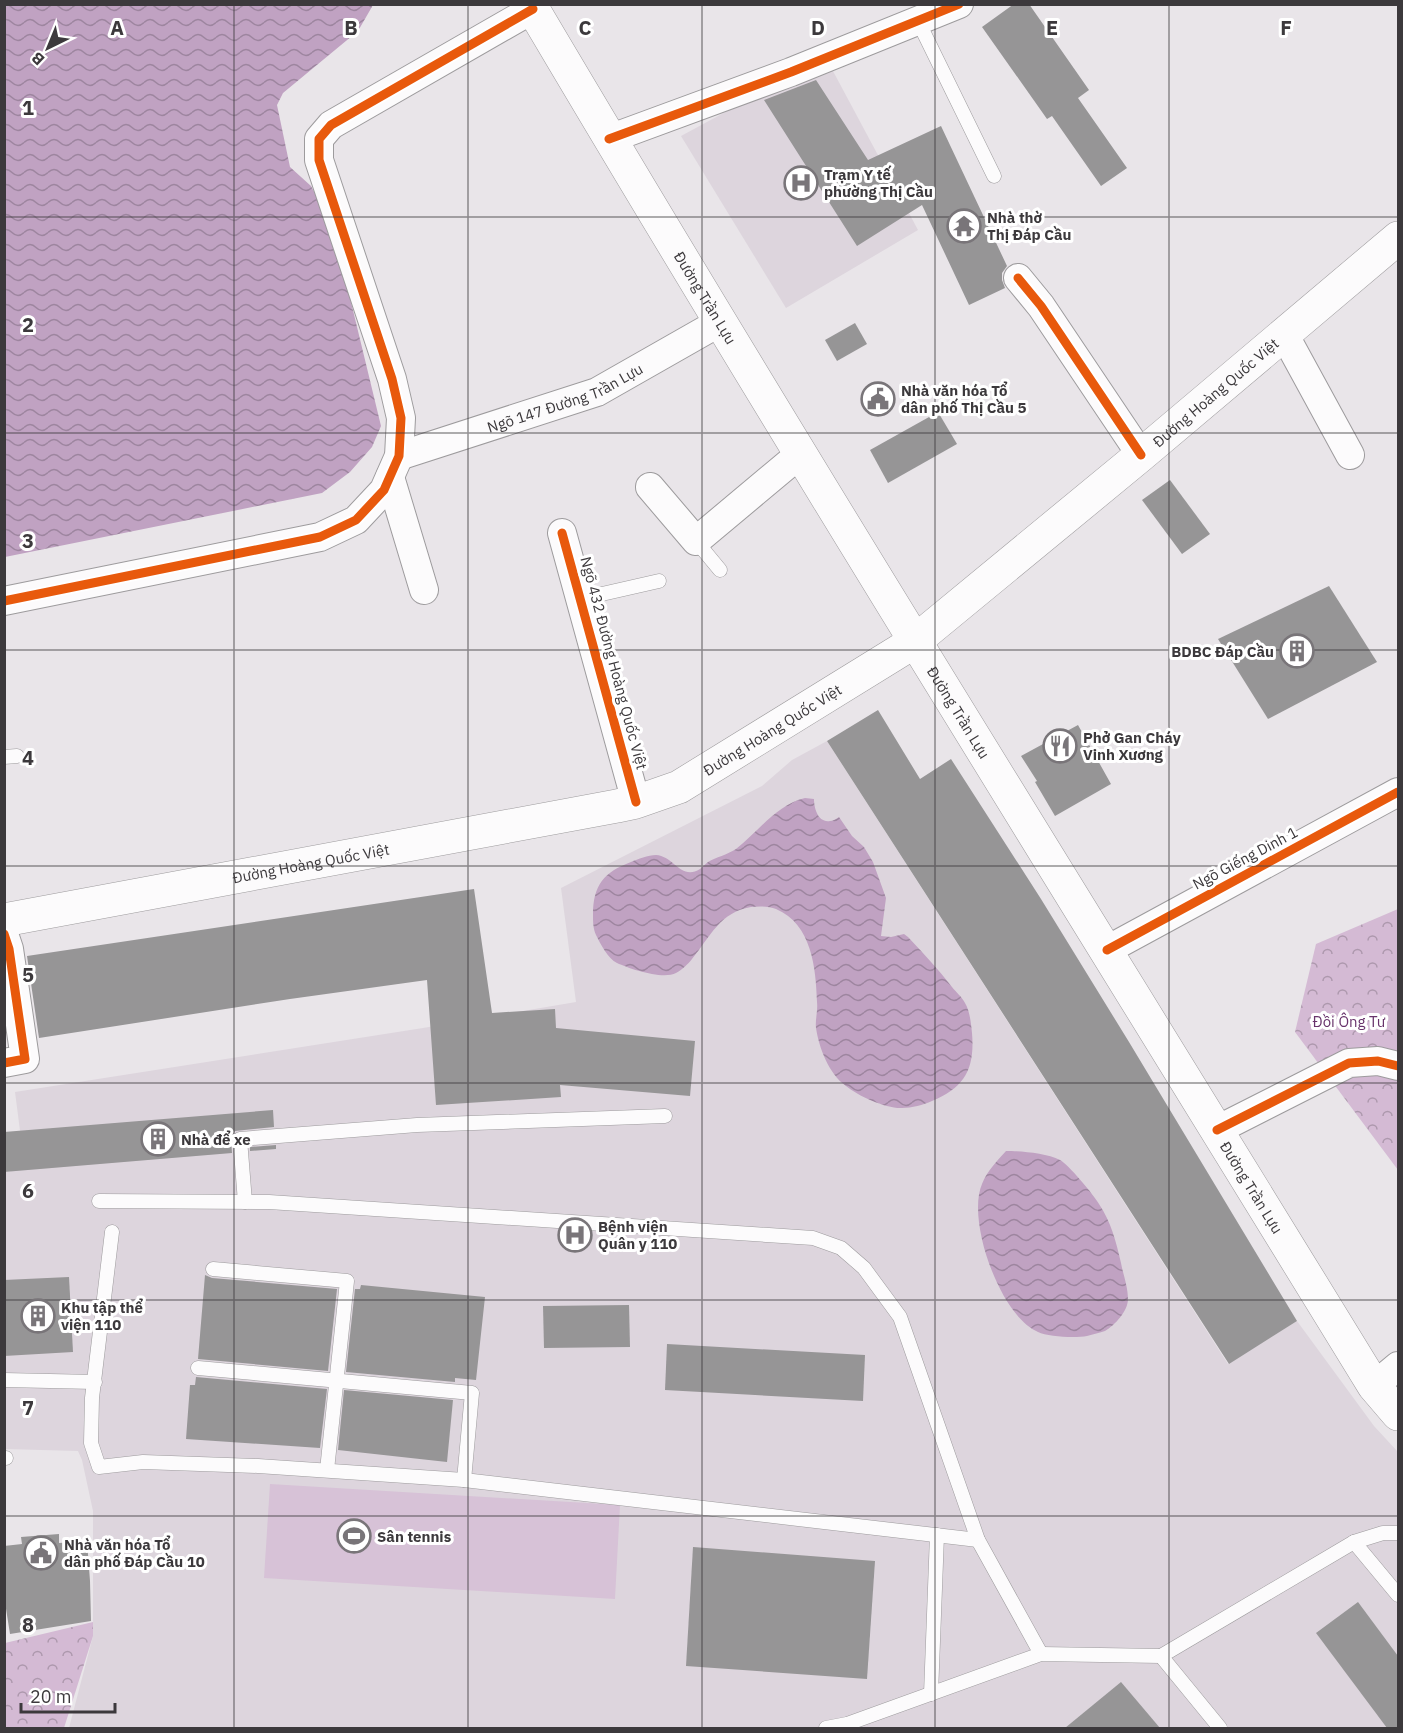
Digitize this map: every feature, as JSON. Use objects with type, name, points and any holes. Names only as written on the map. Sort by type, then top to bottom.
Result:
[{"type":"main road","name":"Đường Trần Lựu","points":[[532,7],[609,139],[914,642],[1217,1130],[1386,1376],[1398,1414]]},
{"type":"main road","name":"Đường Hoàng Quốc Việt","points":[[4,920],[636,802],[680,787],[914,642],[1141,455],[1398,238]]},
{"type":"street","points":[[609,139],[791,72],[959,4]]},
{"type":"street","points":[[4,601],[320,537],[356,520],[384,490],[394,466],[401,418],[392,379],[319,160],[319,139],[331,125],[532,7]]},
{"type":"street","points":[[1018,278],[1041,306],[1141,455]]},
{"type":"street","name":"Ngõ 147 Đường Trần Lựu","points":[[394,466],[597,392],[720,322]]},
{"type":"street","points":[[1284,334],[1350,455]]},
{"type":"street","points":[[650,487],[696,541],[800,454]]},
{"type":"street","points":[[394,466],[424,590]]},
{"type":"street","name":"Ngõ 432 Đường Hoàng Quốc Việt","points":[[562,533],[636,802]]},
{"type":"street","name":"Ngõ Giếng Dinh 1","points":[[1107,950],[1398,792]]},
{"type":"street","points":[[4,934],[9,950],[25,1059],[4,1063]]},
{"type":"street","points":[[1217,1130],[1349,1063],[1378,1061],[1398,1066]]},
{"type":"lane","points":[[918,21],[994,176]]},
{"type":"lane","points":[[696,541],[720,570]]},
{"type":"lane","points":[[580,599],[659,580]]},
{"type":"lane","points":[[245,1202],[240,1139],[417,1125],[665,1116]]},
{"type":"lane","points":[[99,1201],[293,1203],[813,1238],[841,1248],[864,1268],[900,1317],[978,1540],[1041,1654]]},
{"type":"lane","points":[[112,1232],[92,1398],[92,1443],[99,1467],[143,1462],[258,1466],[464,1480],[978,1540]]},
{"type":"lane","points":[[213,1269],[347,1281],[327,1470]]},
{"type":"lane","points":[[198,1368],[472,1393],[464,1480]]},
{"type":"lane","points":[[4,1380],[94,1382]]},
{"type":"lane","points":[[826,1728],[847,1724],[1041,1654],[1161,1656],[1354,1542],[1383,1533],[1398,1533]]},
{"type":"lane","points":[[931,1694],[937,1535]]},
{"type":"lane","points":[[1354,1542],[1398,1595]]},
{"type":"lane","points":[[1161,1656],[1220,1728]]},
{"type":"shaded area","name":"Trạm Y tế phường Thị Cầu","points":[[826,58],[918,230],[786,308],[681,136]]},
{"type":"shaded area","name":"Bệnh viện Quân y 110","points":[[827,741],[1228,1364],[1297,1321],[1374,1426],[1398,1452],[1398,1728],[69,1728],[93,1636],[93,1511],[78,1451],[5,1449],[5,1172],[25,1169],[15,1092],[576,1002],[561,888],[762,786],[792,760]]},
{"type":"shaded area","points":[[270,1484],[620,1505],[615,1599],[264,1578]]},
{"type":"green space","name":"Đồi Ông Tư","points":[[1398,909],[1398,1170],[1295,1032],[1316,944]]},
{"type":"green space","points":[[93,1622],[93,1636],[64,1728],[5,1728],[5,1643]]},
{"type":"water","points":[[5,5],[373,5],[358,31],[283,93],[277,105],[290,167],[311,186],[325,212],[343,269],[381,426],[372,447],[350,472],[322,493],[5,557]]},
{"type":"water","points":[[805,798],[814,799],[816,810],[822,820],[831,821],[839,817],[852,836],[864,847],[873,862],[886,898],[881,936],[891,937],[904,934],[908,937],[967,1006],[972,1033],[972,1057],[966,1075],[953,1090],[943,1096],[914,1107],[896,1108],[865,1098],[840,1081],[826,1060],[817,1036],[815,976],[810,949],[797,925],[776,909],[764,906],[751,907],[731,914],[723,920],[687,965],[670,975],[647,973],[617,963],[607,954],[596,935],[593,920],[595,895],[602,881],[614,870],[640,858],[656,855],[668,859],[682,870],[693,872],[711,860],[736,849],[776,813]]},
{"type":"water","points":[[1006,1151],[1041,1154],[1060,1160],[1081,1180],[1103,1211],[1115,1239],[1128,1299],[1126,1308],[1120,1317],[1105,1331],[1076,1337],[1038,1332],[1024,1323],[1011,1308],[1000,1288],[983,1243],[978,1200],[982,1184],[992,1166]]},
{"type":"building","points":[[1014,4],[1029,4],[1089,90],[1078,98],[1127,168],[1101,186],[1052,116],[1047,119],[982,27]]},
{"type":"building","points":[[816,80],[868,160],[941,126],[1007,266],[1002,273],[1005,288],[969,305],[922,205],[857,246],[764,100]]},
{"type":"building","points":[[855,323],[867,344],[837,361],[825,340]]},
{"type":"building","points":[[938,412],[957,444],[888,483],[870,450]]},
{"type":"building","points":[[1170,480],[1210,534],[1182,554],[1142,500]]},
{"type":"building","name":"BDBC Đáp Cầu","points":[[1329,586],[1377,662],[1268,719],[1218,639]]},
{"type":"building","points":[[878,710],[920,779],[951,759],[1041,899],[1297,1321],[1229,1364],[827,741]]},
{"type":"building","points":[[1078,725],[1111,784],[1055,816],[1021,756]]},
{"type":"building","points":[[474,889],[492,1013],[555,1009],[556,1028],[695,1041],[690,1096],[560,1085],[561,1097],[436,1105],[427,980],[39,1038],[27,956]]},
{"type":"building","name":"Nhà để xe","points":[[273,1110],[274,1127],[235,1131],[231,1139],[232,1153],[4,1172],[4,1132]]},
{"type":"building","points":[[276,1145],[276,1149],[250,1151],[250,1147]]},
{"type":"building","points":[[205,1275],[212,1278],[337,1289],[328,1371],[198,1359]]},
{"type":"building","name":"Khu tập thể viện 110","points":[[69,1277],[73,1352],[4,1356],[4,1280]]},
{"type":"building","points":[[361,1285],[485,1297],[476,1380],[455,1378],[455,1382],[346,1372],[355,1289],[360,1289]]},
{"type":"building","points":[[629,1305],[630,1347],[544,1348],[543,1306]]},
{"type":"building","points":[[667,1344],[865,1355],[863,1401],[665,1390]]},
{"type":"building","points":[[196,1377],[327,1389],[320,1448],[186,1439],[190,1385],[195,1385]]},
{"type":"building","points":[[344,1390],[453,1400],[447,1462],[338,1450]]},
{"type":"building","points":[[59,1534],[59,1543],[87,1541],[91,1621],[10,1634],[4,1596],[4,1546],[22,1544],[21,1537]]},
{"type":"building","points":[[693,1547],[875,1561],[867,1679],[686,1666]]},
{"type":"building","points":[[1358,1602],[1398,1656],[1398,1728],[1387,1728],[1316,1633]]},
{"type":"building","points":[[1121,1682],[1160,1728],[1065,1728]]},
{"type":"cycle path","points":[[609,139],[791,72],[959,4]]},
{"type":"cycle path","points":[[4,601],[320,537],[356,520],[384,490],[399,456],[401,418],[392,379],[319,160],[319,139],[331,125],[533,9]]},
{"type":"cycle path","points":[[1018,278],[1041,306],[1141,455]]},
{"type":"cycle path","points":[[562,533],[636,802]]},
{"type":"cycle path","points":[[1107,950],[1398,792]]},
{"type":"cycle path","points":[[4,934],[9,949],[25,1059],[4,1063]]},
{"type":"cycle path","points":[[1217,1130],[1349,1063],[1378,1061],[1398,1066]]},
{"type":"place","name":"Trạm Y tế phường Thị Cầu","points":[[801,183]]},
{"type":"place","name":"Nhà thờ Thị Đáp Cầu","points":[[964,226]]},
{"type":"place","name":"Nhà văn hóa Tổ dân phố Thị Cầu 5","points":[[878,399]]},
{"type":"place","name":"BDBC Đáp Cầu","points":[[1297,651]]},
{"type":"place","name":"Phở Gan Cháy Vinh Xương","points":[[1060,746]]},
{"type":"place","name":"Nhà để xe","points":[[158,1139]]},
{"type":"place","name":"Bệnh viện Quân y 110","points":[[575,1235]]},
{"type":"place","name":"Khu tập thể viện 110","points":[[38,1316]]},
{"type":"place","name":"Sân tennis","points":[[354,1536]]},
{"type":"place","name":"Nhà văn hóa Tổ dân phố Đáp Cầu 10","points":[[41,1553]]}]
